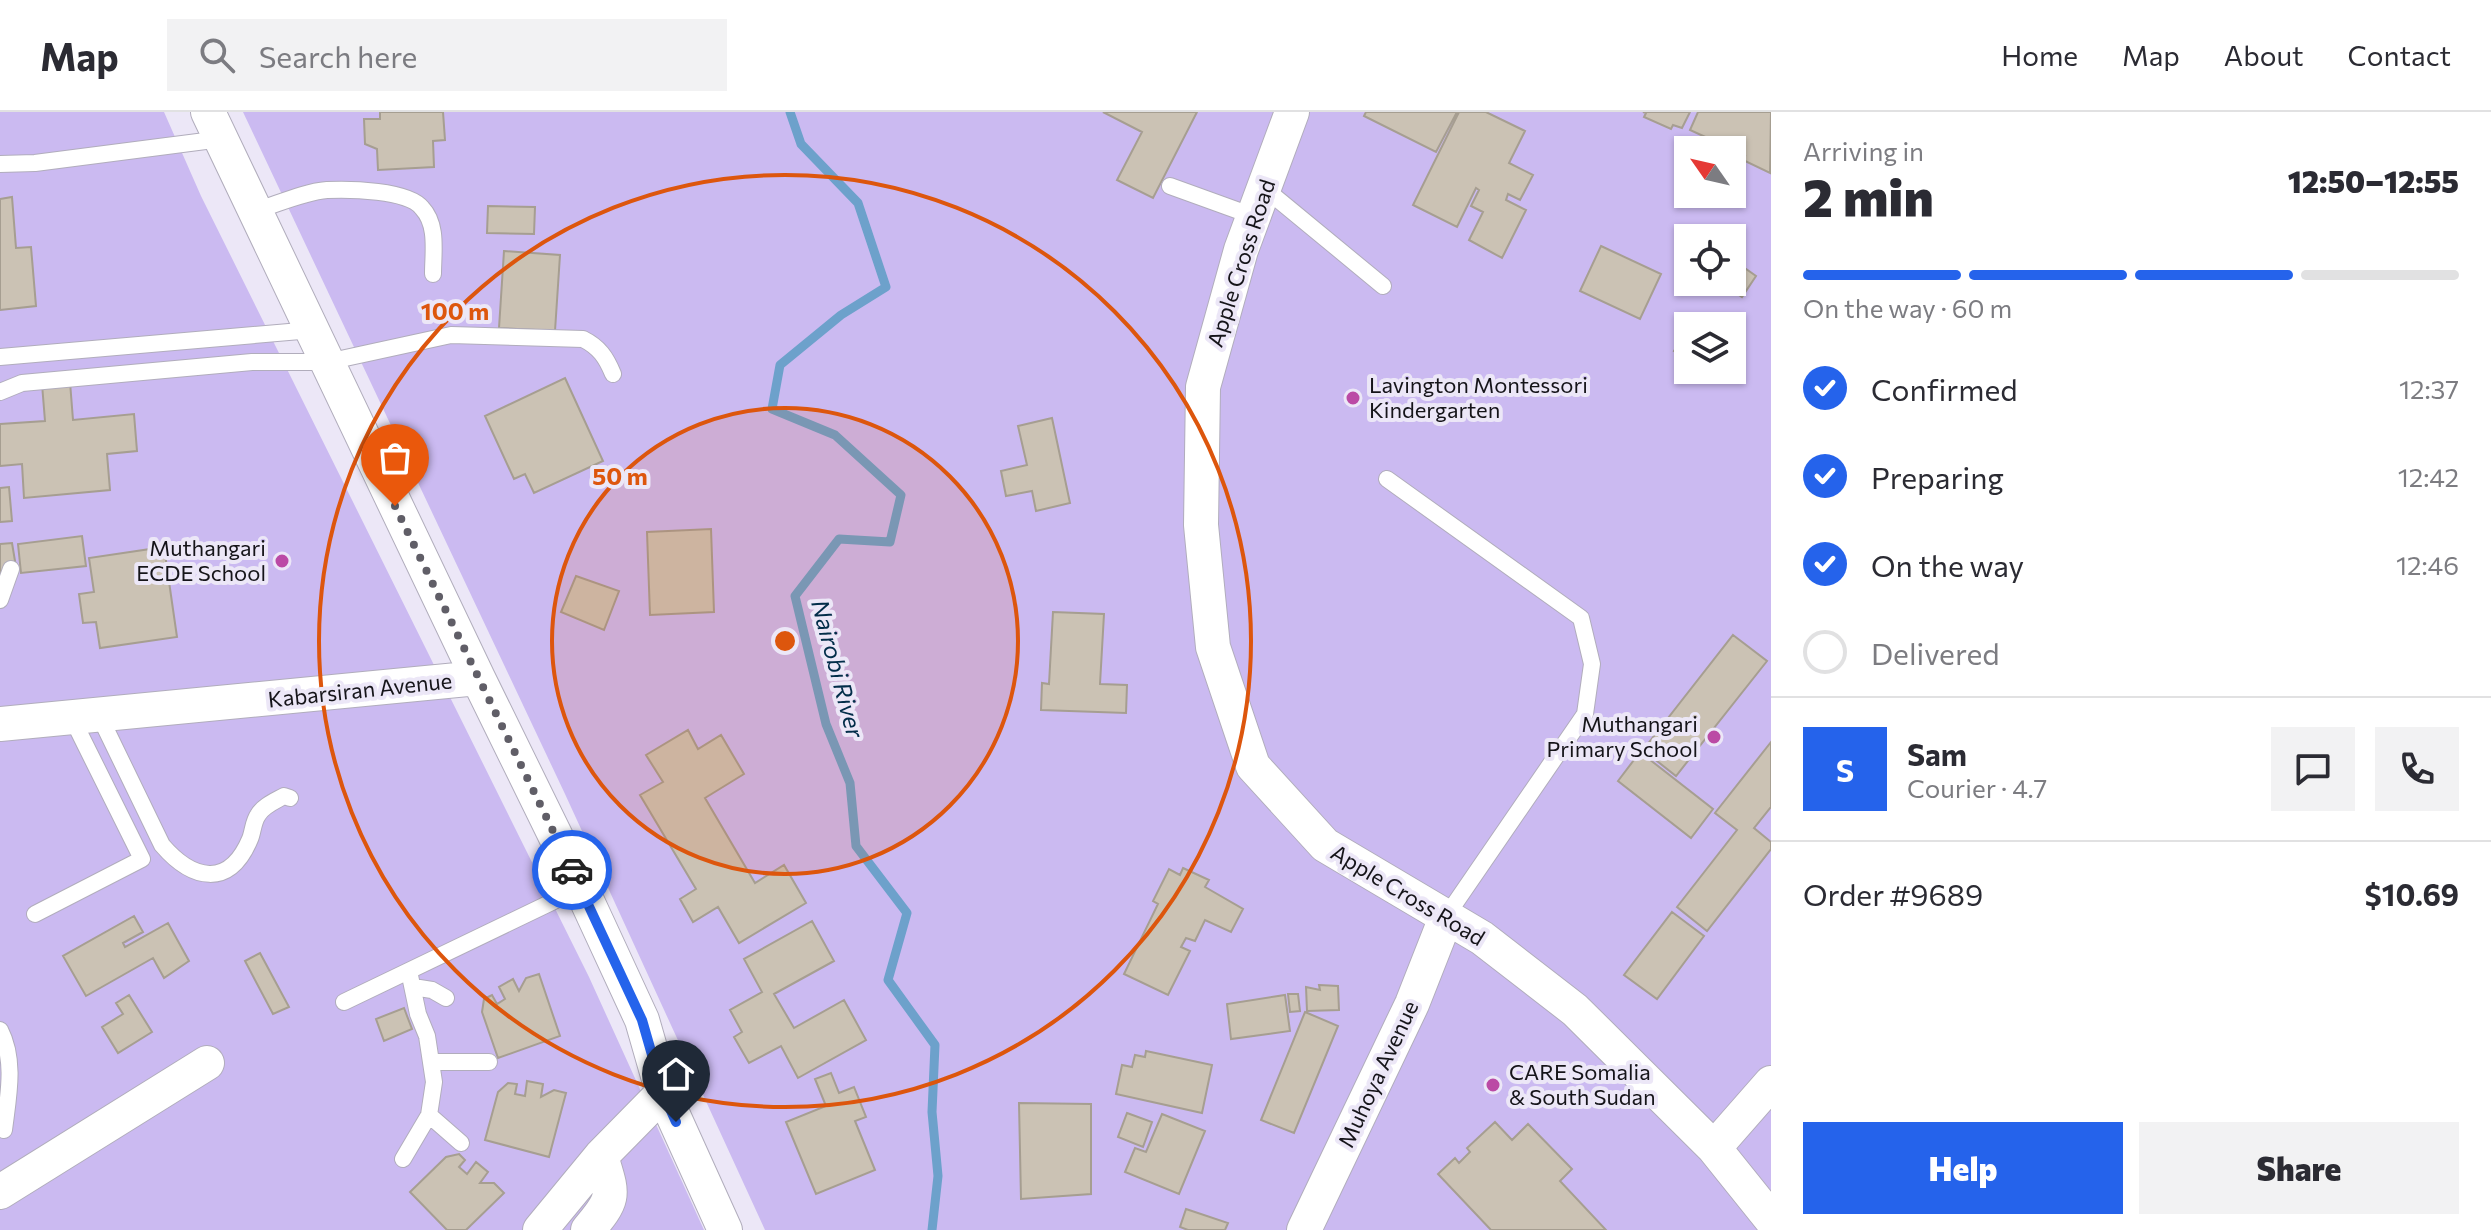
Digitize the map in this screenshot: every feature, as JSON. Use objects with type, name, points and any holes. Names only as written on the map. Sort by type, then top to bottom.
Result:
[{"type":"street","name":"Apple Cross Road","points":[[1292,112],[1258,202],[1203,387],[1201,525],[1213,647],[1253,766],[1325,845],[1482,938],[1575,1010],[1714,1148]]},
{"type":"street","name":"Kabarsiran Avenue","points":[[0,724],[478,678],[214,126]]},
{"type":"street","points":[[478,678],[642,1020],[663,1093],[725,1230]]},
{"type":"street","name":"Muhoya Avenue","points":[[1304,1230],[1412,1004],[1447,915]]},
{"type":"street","points":[[0,1192],[207,1063]]},
{"type":"street","points":[[1771,1083],[1714,1148],[1771,1219]]},
{"type":"street","points":[[540,1230],[601,1156],[663,1093]]},
{"type":"street","points":[[588,1230],[607,1208],[612,1191],[601,1156]]},
{"type":"lane","points":[[0,164],[35,163],[214,126]]},
{"type":"lane","points":[[1170,186],[1258,202],[1383,286]]},
{"type":"lane","points":[[255,211],[324,190],[406,197],[422,207],[428,216],[433,234],[433,274]]},
{"type":"lane","points":[[0,357],[312,330]]},
{"type":"lane","points":[[0,392],[13,384],[22,383],[252,362],[327,362],[451,335],[583,339],[595,345],[608,361],[613,374]]},
{"type":"lane","points":[[1387,479],[1581,618],[1592,664],[1585,714],[1447,915]]},
{"type":"lane","points":[[0,600],[11,569]]},
{"type":"lane","points":[[85,716],[162,845],[175,859],[199,873],[219,874],[228,870],[250,841],[257,816],[284,796],[290,798]]},
{"type":"lane","points":[[35,914],[142,859],[85,716]]},
{"type":"lane","points":[[344,1002],[411,979],[581,888]]},
{"type":"lane","points":[[411,979],[446,998]]},
{"type":"lane","points":[[403,1159],[429,1115],[434,1082],[432,1062],[411,979]]},
{"type":"lane","points":[[0,1030],[6,1042],[11,1070],[4,1130]]},
{"type":"lane","points":[[432,1062],[489,1062]]},
{"type":"lane","points":[[429,1115],[461,1143]]},
{"type":"shaded area","points":[[0,112],[164,112],[201,196],[589,977],[704,1230],[0,1230]]},
{"type":"shaded area","points":[[243,112],[1771,112],[1771,1230],[765,1230],[565,794]]},
{"type":"building","points":[[380,112],[443,112],[445,140],[433,141],[434,167],[378,170],[377,149],[365,144],[364,119],[380,119]]},
{"type":"building","points":[[1103,112],[1197,112],[1153,198],[1117,180],[1142,132]]},
{"type":"building","points":[[1366,112],[1457,112],[1436,152],[1364,116]]},
{"type":"building","points":[[1459,112],[1486,112],[1525,131],[1509,163],[1533,175],[1520,200],[1508,194],[1506,200],[1526,210],[1502,258],[1469,240],[1483,212],[1471,206],[1479,190],[1476,188],[1457,227],[1413,205]]},
{"type":"building","points":[[1643,112],[1690,112],[1682,128],[1673,125],[1671,129],[1644,117],[1646,113]]},
{"type":"building","points":[[1698,112],[1771,112],[1770,173],[1746,161],[1746,136],[1703,136],[1690,130]]},
{"type":"building","points":[[12,197],[16,248],[31,247],[36,306],[0,310],[0,199]]},
{"type":"building","points":[[488,206],[535,207],[534,234],[487,233]]},
{"type":"building","points":[[1601,246],[1661,274],[1640,319],[1580,291]]},
{"type":"building","points":[[504,251],[560,255],[555,331],[499,328]]},
{"type":"building","points":[[1746,269],[1756,276],[1746,291]]},
{"type":"building","points":[[565,378],[603,461],[534,493],[525,474],[514,479],[485,416]]},
{"type":"building","points":[[70,382],[73,420],[134,414],[137,451],[107,454],[110,490],[24,498],[22,464],[0,466],[0,424],[45,421],[42,384]]},
{"type":"building","points":[[1052,418],[1070,503],[1036,511],[1032,491],[1006,496],[1001,471],[1027,465],[1018,426]]},
{"type":"building","points":[[9,487],[12,521],[0,522],[0,488]]},
{"type":"building","points":[[711,529],[714,612],[650,615],[647,532]]},
{"type":"building","points":[[82,536],[86,566],[21,573],[18,544]]},
{"type":"building","points":[[12,543],[17,573],[0,576],[0,544]]},
{"type":"building","points":[[164,547],[177,637],[100,648],[96,622],[83,623],[79,594],[94,592],[89,558]]},
{"type":"building","points":[[576,576],[619,591],[604,630],[561,612]]},
{"type":"building","points":[[1053,612],[1104,614],[1100,684],[1127,685],[1126,713],[1041,710],[1042,683],[1049,684]]},
{"type":"building","points":[[1733,635],[1767,661],[1676,776],[1643,750]]},
{"type":"building","points":[[688,730],[698,749],[721,735],[744,774],[705,798],[755,883],[784,865],[806,903],[739,943],[718,907],[693,922],[680,899],[696,889],[640,795],[663,782],[646,755]]},
{"type":"building","points":[[1771,742],[1771,807],[1754,828],[1771,842],[1771,849],[1707,931],[1677,907],[1737,830],[1715,813]]},
{"type":"building","points":[[1640,752],[1713,809],[1691,838],[1618,781]]},
{"type":"building","points":[[1183,868],[1209,880],[1205,887],[1243,909],[1231,932],[1205,920],[1195,941],[1186,938],[1181,947],[1190,951],[1168,995],[1124,974],[1158,904],[1153,901],[1169,869],[1180,875]]},
{"type":"building","points":[[1672,912],[1704,936],[1657,999],[1624,975]]},
{"type":"building","points":[[134,916],[143,932],[123,943],[125,947],[168,923],[189,961],[164,978],[153,958],[86,996],[63,956]]},
{"type":"building","points":[[812,921],[834,961],[774,994],[794,1028],[844,1000],[866,1040],[798,1078],[781,1046],[749,1063],[734,1037],[742,1032],[730,1010],[762,992],[744,959]]},
{"type":"building","points":[[260,953],[289,1007],[273,1014],[245,961]]},
{"type":"building","points":[[539,974],[560,1036],[498,1058],[482,1012],[484,999],[492,995],[497,1004],[505,999],[499,987],[513,979],[519,991],[526,978]]},
{"type":"building","points":[[1319,985],[1338,986],[1339,1010],[1307,1011],[1306,987],[1320,990]]},
{"type":"building","points":[[1288,994],[1298,994],[1300,1011],[1290,1012]]},
{"type":"building","points":[[129,995],[152,1032],[118,1053],[102,1027],[123,1014],[116,1003]]},
{"type":"building","points":[[1285,995],[1290,1031],[1231,1039],[1227,1004]]},
{"type":"building","points":[[404,1008],[412,1029],[384,1041],[376,1019]]},
{"type":"building","points":[[1305,1012],[1338,1026],[1294,1133],[1261,1120]]},
{"type":"building","points":[[1146,1051],[1212,1065],[1202,1113],[1116,1094],[1122,1065],[1132,1067],[1135,1055],[1145,1057]]},
{"type":"building","points":[[831,1073],[839,1093],[854,1087],[866,1117],[855,1121],[875,1170],[816,1194],[786,1122],[826,1106],[815,1079]]},
{"type":"building","points":[[527,1081],[543,1084],[541,1097],[554,1090],[566,1093],[549,1157],[485,1140],[498,1092],[508,1083],[517,1084],[515,1094],[525,1096]]},
{"type":"building","points":[[1019,1103],[1091,1104],[1091,1194],[1021,1199]]},
{"type":"building","points":[[1127,1113],[1152,1122],[1143,1147],[1118,1137]]},
{"type":"building","points":[[1162,1114],[1205,1131],[1179,1194],[1125,1172],[1135,1148],[1146,1152]]},
{"type":"building","points":[[1495,1122],[1512,1140],[1528,1124],[1572,1169],[1560,1181],[1606,1230],[1491,1230],[1438,1174],[1455,1158],[1459,1163],[1470,1152],[1467,1148]]},
{"type":"building","points":[[459,1154],[465,1160],[459,1167],[467,1174],[476,1162],[488,1172],[480,1183],[494,1183],[504,1193],[466,1230],[447,1230],[410,1192],[446,1157]]},
{"type":"building","points":[[1186,1209],[1228,1223],[1225,1230],[1188,1230],[1180,1227]]},
{"type":"waterway","name":"Nairobi River","points":[[790,112],[801,144],[858,203],[886,287],[841,315],[780,365],[772,409],[835,435],[901,495],[890,542],[839,539],[795,596],[826,724],[850,783],[856,846],[907,913],[888,980],[935,1045],[932,1112],[938,1176],[932,1230]]},
{"type":"way so far","points":[[395,506],[572,870]]},
{"type":"place","name":"Lavington Montessori Kindergarten","points":[[1353,398]]},
{"type":"place","name":"Muthangari ECDE School","points":[[282,561]]},
{"type":"place","name":"Muthangari Primary School","points":[[1714,737]]},
{"type":"place","name":"CARE Somalia & South Sudan","points":[[1493,1085]]},
{"type":"route","points":[[572,870],[642,1020],[663,1093],[676,1122]]}]
